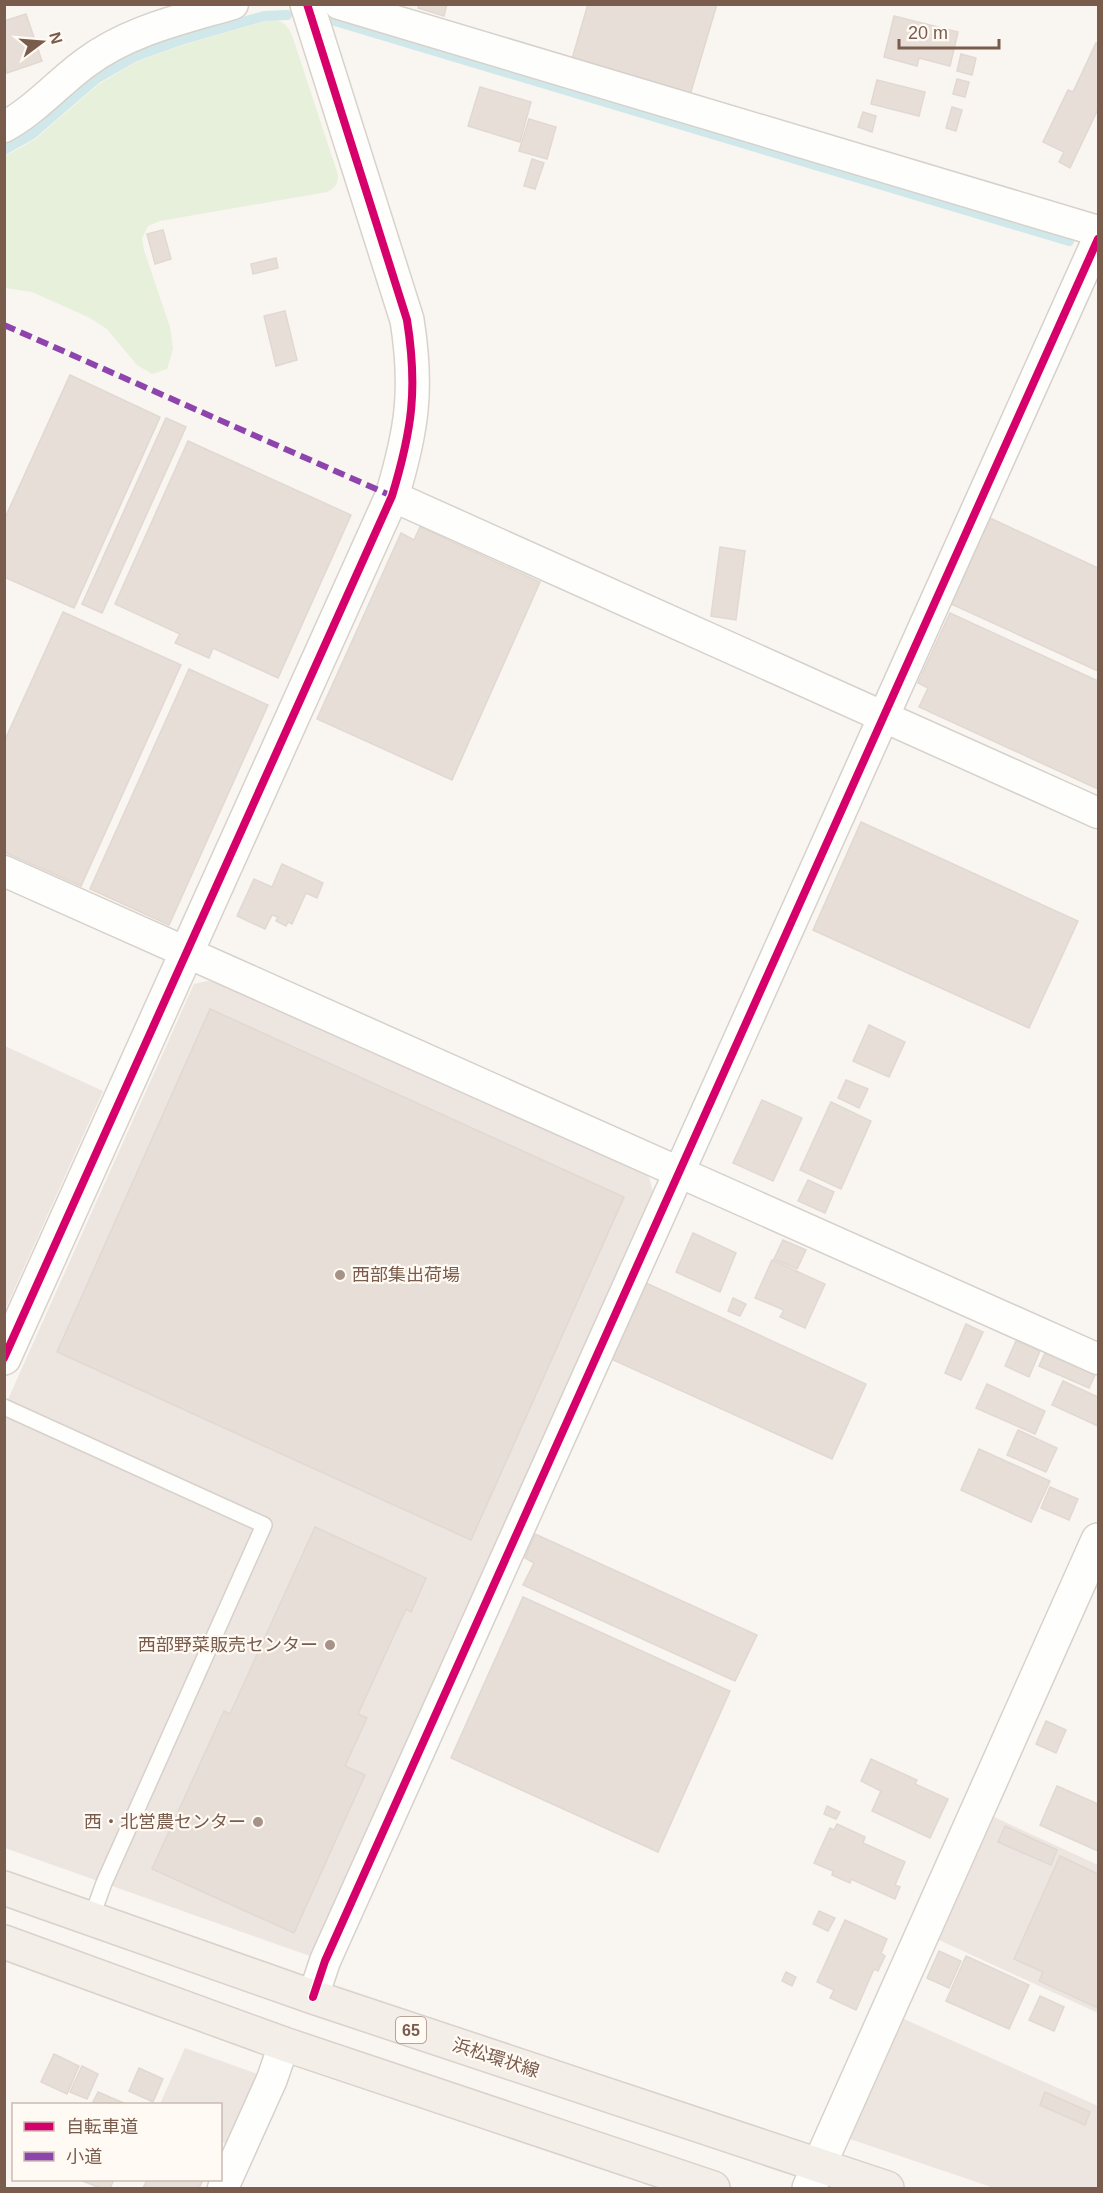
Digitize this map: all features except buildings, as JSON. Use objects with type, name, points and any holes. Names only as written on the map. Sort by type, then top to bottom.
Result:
[{"type":"main road","name":"浜松環状線","points":[[4,1888],[814,2177],[887,2188]]},
{"type":"main road","points":[[4,1942],[284,2044],[713,2188]]},
{"type":"street","points":[[4,127],[20,118],[84,63],[128,38],[233,4]]},
{"type":"street","points":[[4,1358],[392,496],[405,451],[411,419],[413,386],[412,353],[406,320],[306,4]]},
{"type":"street","points":[[339,4],[1098,231]]},
{"type":"street","points":[[313,1997],[325,1961],[1098,239]]},
{"type":"street","points":[[392,496],[1098,813]]},
{"type":"street","points":[[4,871],[1098,1359]]},
{"type":"street","points":[[814,2177],[1098,1540]]},
{"type":"street","points":[[223,2188],[272,2079],[284,2044]]},
{"type":"lane","points":[[4,1407],[264,1525],[108,1872],[91,1918]]},
{"type":"shaded area","points":[[212,980],[648,1174],[653,1191],[310,1956],[5,1848],[5,1406],[194,984]]},
{"type":"shaded area","points":[[5,1046],[103,1091],[5,1310]]},
{"type":"shaded area","points":[[994,1817],[1098,1865],[1098,2013],[939,1940]]},
{"type":"shaded area","points":[[904,2019],[1098,2106],[1098,2188],[994,2188],[850,2139]]},
{"type":"shaded area","points":[[185,2048],[260,2075],[228,2145],[222,2142],[222,2103],[160,2103]]},
{"type":"green space","points":[[275,20],[286,25],[292,35],[338,175],[337,181],[334,187],[327,192],[160,221],[148,226],[142,238],[144,250],[170,327],[173,349],[167,369],[152,374],[137,365],[107,329],[90,318],[32,292],[5,288],[5,156],[34,140],[99,84],[138,61],[183,45]]},
{"type":"waterway","points":[[4,150],[31,135],[96,79],[136,56],[181,40],[264,16],[287,15]]},
{"type":"waterway","points":[[335,21],[1069,241]]},
{"type":"marked path","points":[[4,325],[392,496]]},
{"type":"cycle path","points":[[4,1358],[392,496],[404,450],[412,389],[407,320],[307,4]]},
{"type":"cycle path","points":[[313,1997],[325,1961],[1098,239]]},
{"type":"place","name":"西部集出荷場","points":[[340,1275]]},
{"type":"place","name":"西部野菜販売センター","points":[[330,1645]]},
{"type":"place","name":"西・北営農センター","points":[[258,1822]]}]
